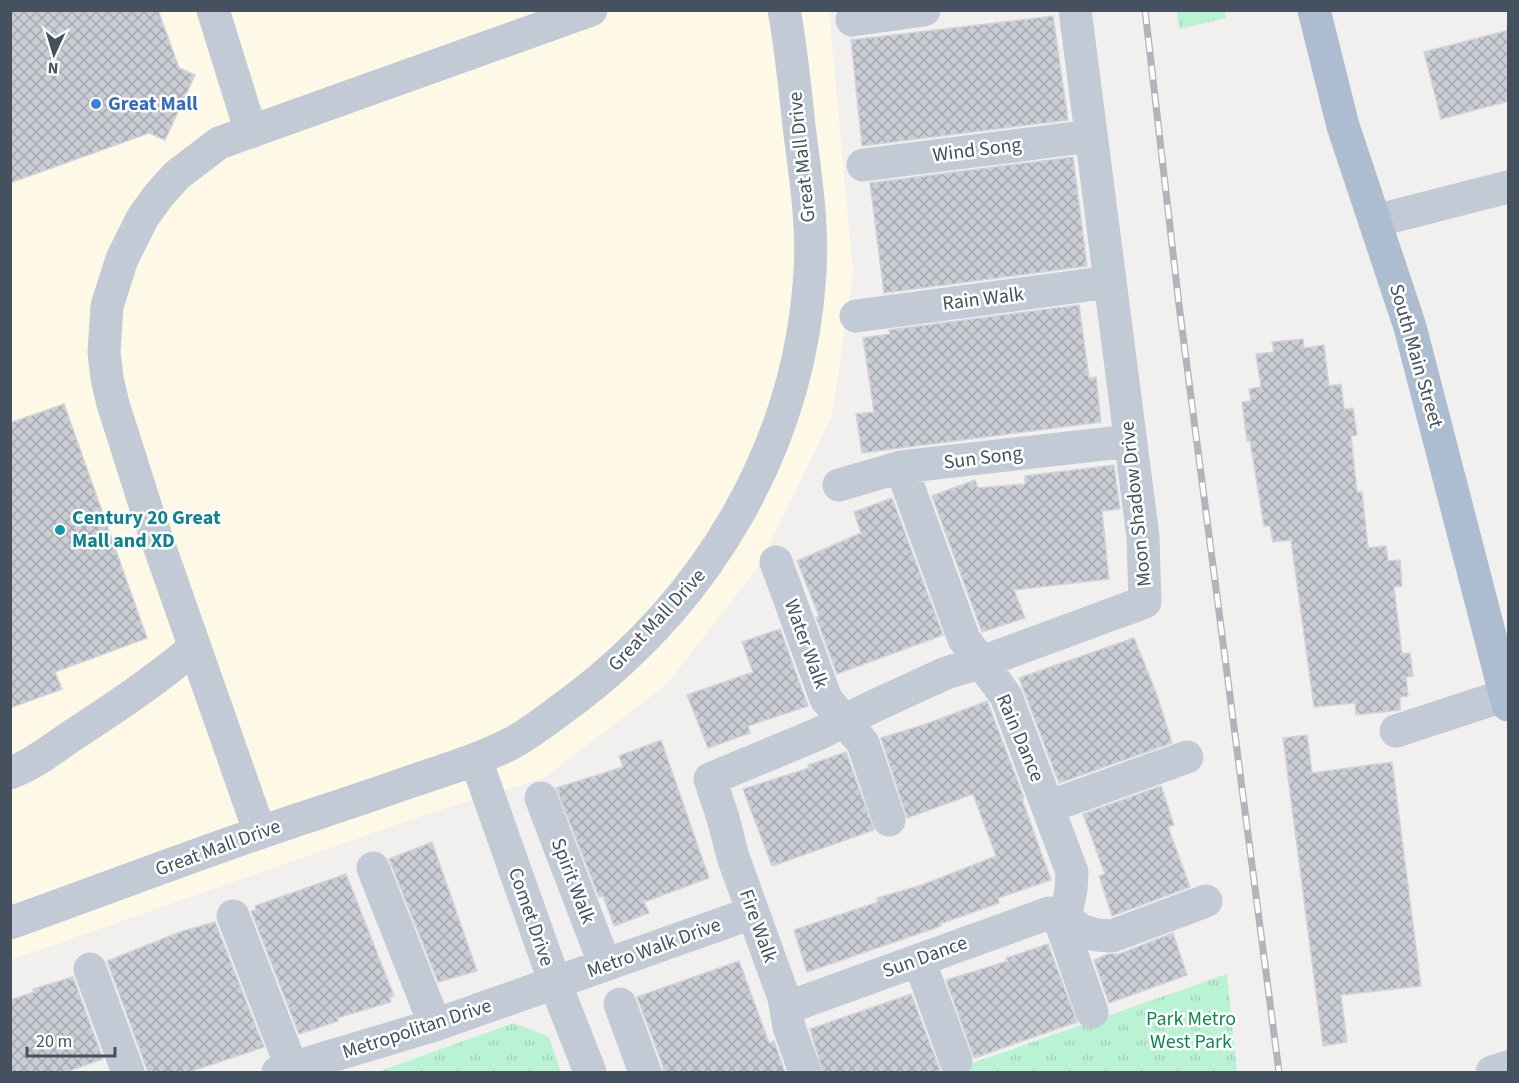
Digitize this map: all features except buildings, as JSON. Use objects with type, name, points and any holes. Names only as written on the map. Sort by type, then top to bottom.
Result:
[{"type":"main road","name":"South Main Street","points":[[1314,10],[1343,126],[1410,327],[1498,624],[1507,700]]},
{"type":"street","points":[[213,10],[251,132]]},
{"type":"street","points":[[260,833],[147,511],[106,378],[104,329],[107,306],[122,259],[143,217],[159,195],[177,176],[219,143],[591,10]]},
{"type":"street","name":"Great Mall Drive","points":[[10,923],[260,833],[476,760],[515,741],[603,678],[675,606],[704,571],[746,501],[764,461],[789,394],[806,314],[811,231],[784,10]]},
{"type":"street","points":[[852,20],[924,10]]},
{"type":"street","name":"Moon Shadow Drive","points":[[710,779],[818,734],[946,674],[1145,602],[1143,537],[1075,10]]},
{"type":"street","name":"Wind Song","points":[[863,165],[1091,136]]},
{"type":"street","points":[[1375,221],[1509,187]]},
{"type":"street","name":"Rain Walk","points":[[856,316],[1110,282]]},
{"type":"street","name":"Sun Song","points":[[839,485],[901,467],[1130,441]]},
{"type":"street","name":"Rain Dance","points":[[901,467],[964,639],[1006,696],[1072,872],[1071,890],[1063,929],[1092,1012]]},
{"type":"street","name":"Water Walk","points":[[776,562],[826,699],[863,743],[889,820]]},
{"type":"street","points":[[10,773],[37,760],[125,702],[194,648]]},
{"type":"street","points":[[1396,730],[1507,700]]},
{"type":"street","points":[[1048,807],[1186,757]]},
{"type":"street","name":"Comet Drive","points":[[476,760],[555,983],[590,1072]]},
{"type":"street","name":"Fire Walk","points":[[710,779],[752,913],[784,999],[789,1027],[805,1072]]},
{"type":"street","name":"Spirit Walk","points":[[541,798],[605,965]]},
{"type":"street","points":[[373,868],[435,1025]]},
{"type":"street","points":[[1065,917],[1082,932],[1112,936],[1206,901]]},
{"type":"street","name":"Metro Walk Drive","points":[[555,983],[752,913]]},
{"type":"street","name":"Sun Dance","points":[[786,1008],[1037,916],[1049,913],[1065,917]]},
{"type":"street","points":[[233,916],[285,1070]]},
{"type":"street","points":[[919,960],[956,1061]]},
{"type":"street","points":[[90,969],[128,1072]]},
{"type":"street","name":"Metropolitan Drive","points":[[285,1070],[435,1025],[555,983]]},
{"type":"street","points":[[620,1004],[645,1072]]},
{"type":"street","points":[[1492,1072],[1509,1067]]},
{"type":"shaded area","name":"Great Mall","points":[[10,11],[829,11],[853,274],[832,416],[759,566],[667,684],[544,778],[430,813],[11,960]]},
{"type":"green space","points":[[1177,11],[1224,11],[1226,18],[1179,29]]},
{"type":"green space","name":"Park Metro West Park","points":[[1227,974],[1237,1072],[947,1072]]},
{"type":"green space","points":[[514,1023],[549,1037],[561,1072],[377,1072]]},
{"type":"railway","points":[[1145,10],[1179,305],[1279,1072]]},
{"type":"place","name":"Great Mall","points":[[96,104]]},
{"type":"place","name":"Century 20 Great Mall and XD","points":[[60,530]]}]
